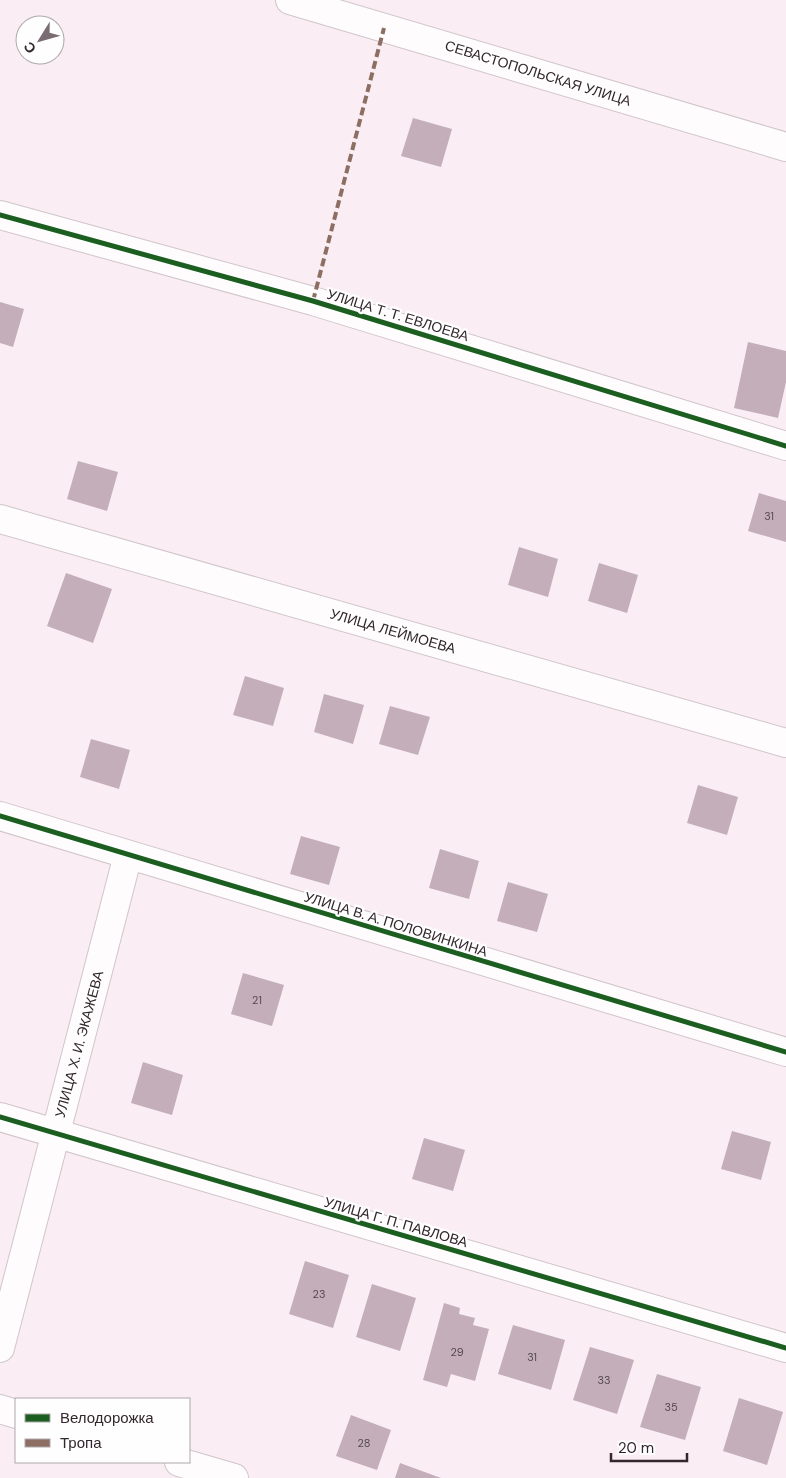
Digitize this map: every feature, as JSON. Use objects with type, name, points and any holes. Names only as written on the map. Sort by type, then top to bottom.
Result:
[{"type":"street","name":"СЕВАСТОПОЛЬСКАЯ УЛИЦА","points":[[290,0],[786,147]]},
{"type":"street","name":"УЛИЦА Т. Т. ЕВЛОЕВА","points":[[0,215],[313,301],[786,446]]},
{"type":"street","name":"УЛИЦА ЛЕЙМОЕВА","points":[[0,519],[786,742]]},
{"type":"street","name":"УЛИЦА В. А. ПОЛОВИНКИНА","points":[[0,816],[128,856],[786,1052]]},
{"type":"street","name":"УЛИЦА Х. И. ЭКАЖЕВА","points":[[0,1348],[128,856]]},
{"type":"street","name":"УЛИЦА Г. П. ПАВЛОВА","points":[[0,1117],[786,1348]]},
{"type":"street","points":[[0,1409],[15,1414]]},
{"type":"street","points":[[182,1463],[234,1478]]},
{"type":"building","points":[[413,118],[452,129],[441,167],[401,156]]},
{"type":"building","points":[[0,302],[24,309],[13,347],[0,343]]},
{"type":"building","points":[[748,342],[786,351],[786,382],[778,418],[734,408]]},
{"type":"building","points":[[78,461],[118,472],[107,511],[67,499]]},
{"type":"building","points":[[759,493],[786,501],[786,542],[748,531]]},
{"type":"building","points":[[519,547],[558,559],[548,597],[508,585]]},
{"type":"building","points":[[599,563],[638,575],[627,613],[588,601]]},
{"type":"building","points":[[66,573],[112,589],[93,643],[47,626]]},
{"type":"building","points":[[245,676],[284,688],[273,726],[233,715]]},
{"type":"building","points":[[324,694],[364,705],[353,744],[314,732]]},
{"type":"building","points":[[390,706],[430,717],[418,755],[379,744]]},
{"type":"building","points":[[91,739],[130,750],[119,789],[80,777]]},
{"type":"building","points":[[698,785],[738,797],[727,835],[687,823]]},
{"type":"building","points":[[301,836],[340,847],[329,885],[290,874]]},
{"type":"building","points":[[440,849],[479,861],[469,899],[429,888]]},
{"type":"building","points":[[508,882],[548,894],[537,932],[497,921]]},
{"type":"building","points":[[243,973],[284,985],[272,1026],[231,1014]]},
{"type":"building","points":[[143,1062],[183,1075],[172,1115],[131,1103]]},
{"type":"building","points":[[732,1131],[771,1142],[761,1180],[721,1169]]},
{"type":"building","points":[[424,1138],[465,1150],[453,1191],[412,1179]]},
{"type":"building","points":[[305,1261],[349,1275],[333,1328],[289,1314]]},
{"type":"building","points":[[372,1284],[416,1298],[400,1351],[356,1337]]},
{"type":"building","points":[[444,1303],[460,1308],[459,1314],[475,1318],[473,1325],[489,1329],[475,1381],[451,1374],[447,1387],[423,1380]]},
{"type":"building","points":[[513,1325],[565,1340],[551,1390],[498,1374]]},
{"type":"building","points":[[590,1347],[634,1360],[617,1414],[573,1400]]},
{"type":"building","points":[[657,1374],[701,1387],[685,1440],[640,1427]]},
{"type":"building","points":[[739,1398],[783,1412],[767,1465],[723,1451]]},
{"type":"building","points":[[351,1415],[391,1430],[377,1470],[336,1456]]},
{"type":"building","points":[[400,1463],[441,1478],[395,1478]]},
{"type":"marked path","points":[[313,301],[384,28]]},
{"type":"cycle path","points":[[0,215],[313,301],[786,446]]},
{"type":"cycle path","points":[[0,816],[786,1052]]},
{"type":"cycle path","points":[[0,1117],[786,1348]]}]
